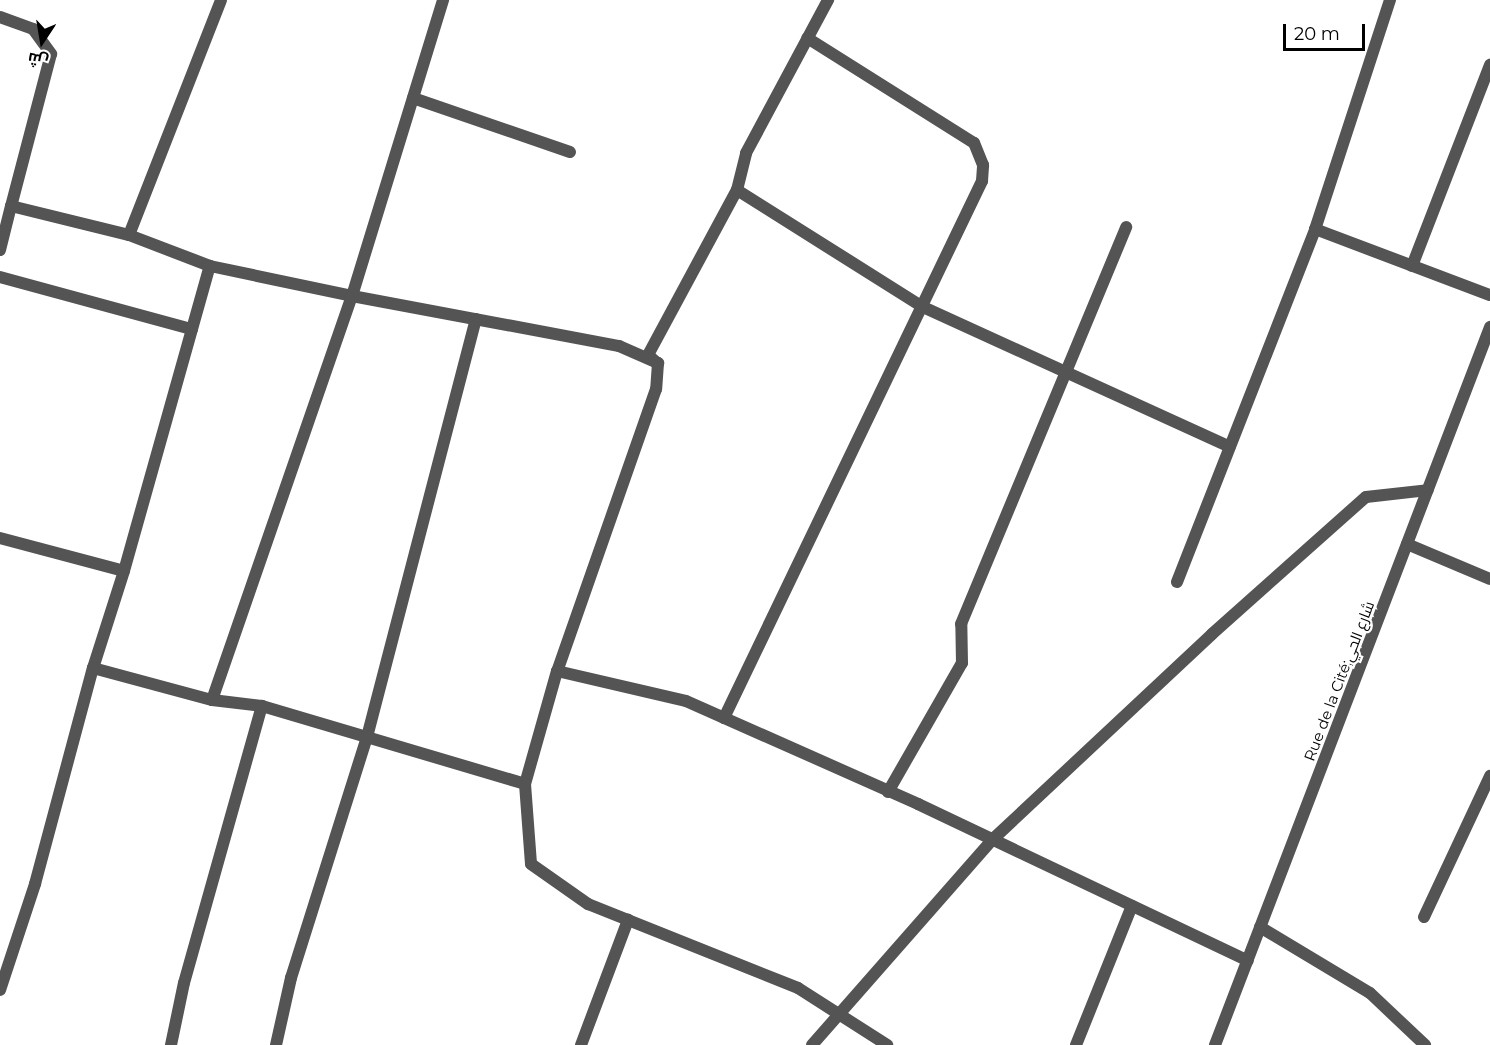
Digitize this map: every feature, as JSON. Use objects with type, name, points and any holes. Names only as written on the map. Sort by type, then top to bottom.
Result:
[{"type":"street","points":[[129,235],[221,0]]},
{"type":"street","points":[[212,700],[352,296],[443,0]]},
{"type":"street","points":[[658,363],[648,355],[737,190],[746,153],[828,0]]},
{"type":"street","points":[[1177,582],[1315,229],[1390,0]]},
{"type":"street","points":[[0,17],[33,29],[51,54],[0,250]]},
{"type":"street","points":[[724,718],[982,181],[979,154],[974,143],[807,38]]},
{"type":"street","points":[[1412,266],[1490,65]]},
{"type":"street","points":[[413,98],[570,152]]},
{"type":"street","points":[[737,190],[923,307],[1230,447]]},
{"type":"street","points":[[11,206],[129,235],[210,266],[352,296],[619,346],[658,363]]},
{"type":"street","points":[[888,792],[962,663],[961,624],[1068,373],[1126,227]]},
{"type":"street","points":[[1315,229],[1490,295]]},
{"type":"street","points":[[0,990],[35,884],[93,668],[124,571],[210,266]]},
{"type":"street","points":[[0,277],[192,328]]},
{"type":"street","points":[[276,1045],[291,978],[367,737],[476,319]]},
{"type":"street","name":"Rue de la Cité;شارع الحي","points":[[1215,1045],[1490,327]]},
{"type":"street","points":[[658,363],[656,389],[557,671],[525,784],[531,864],[588,904],[798,988],[888,1045]]},
{"type":"street","points":[[812,1045],[992,840],[1212,634],[1366,497],[1428,490]]},
{"type":"street","points":[[0,538],[124,571]]},
{"type":"street","points":[[1407,544],[1490,579]]},
{"type":"street","points":[[93,668],[212,700],[262,706],[525,784]]},
{"type":"street","points":[[557,671],[686,701],[992,840],[1248,961]]},
{"type":"street","points":[[171,1045],[184,983],[262,706]]},
{"type":"street","points":[[1424,917],[1490,777]]},
{"type":"street","points":[[1076,1045],[1132,906]]},
{"type":"street","points":[[581,1045],[628,920]]},
{"type":"street","points":[[1260,927],[1370,993],[1425,1045]]}]
